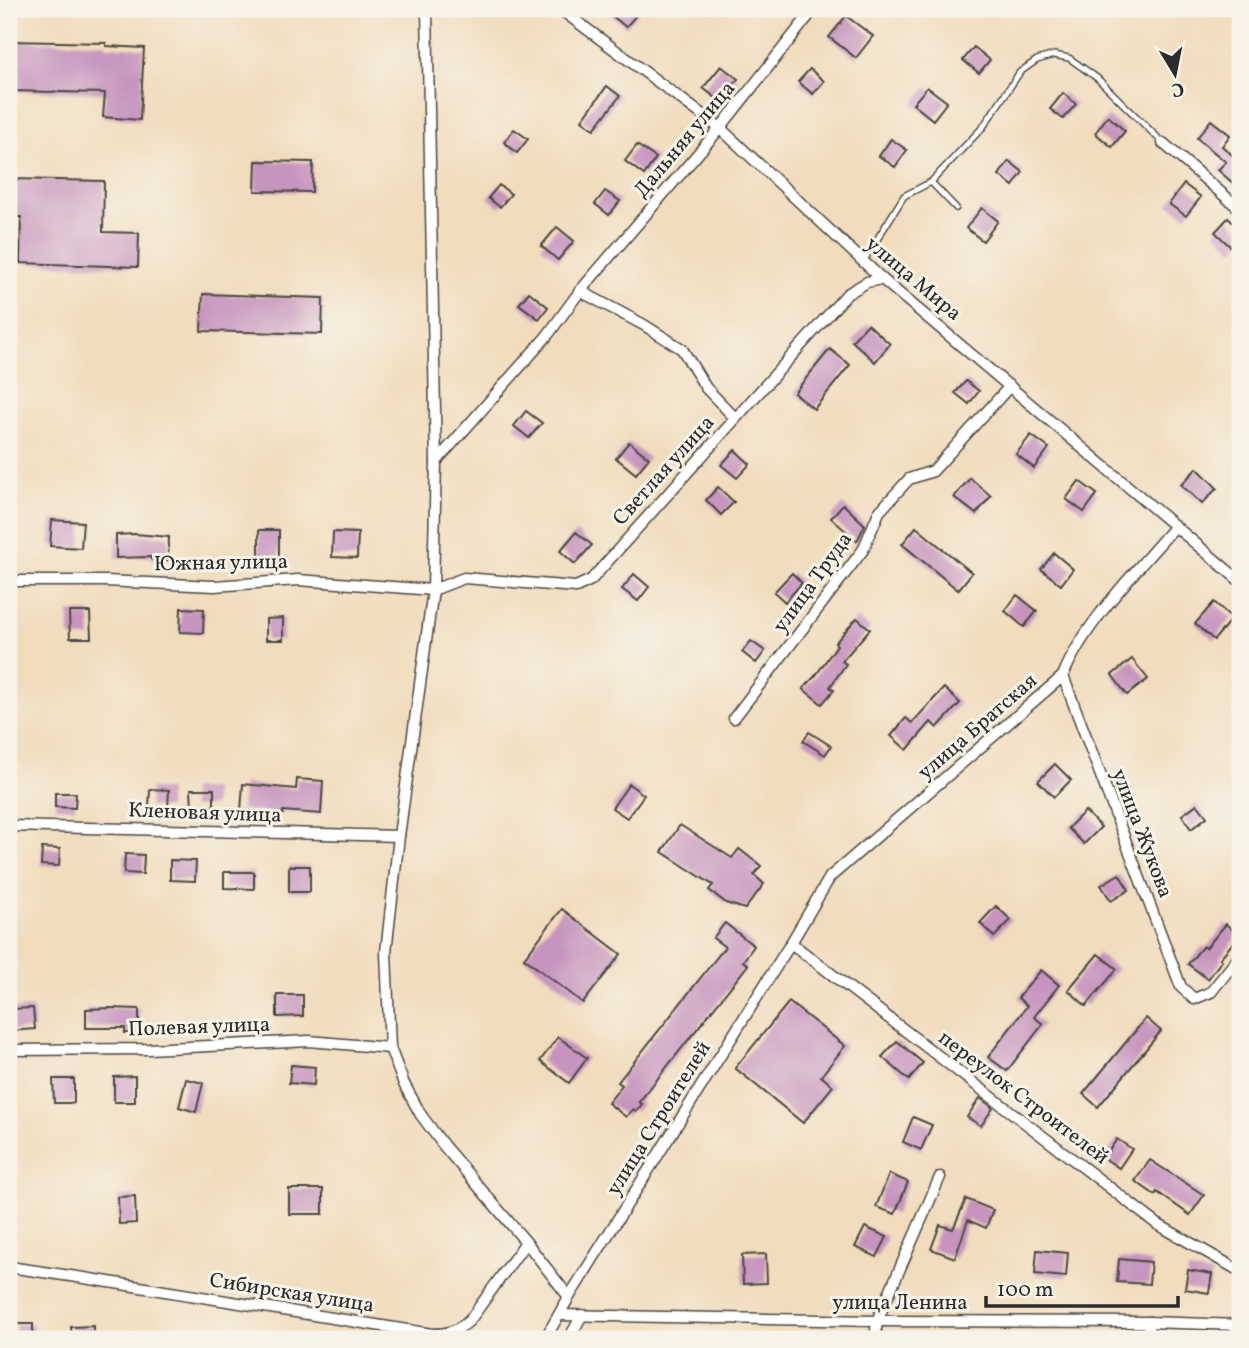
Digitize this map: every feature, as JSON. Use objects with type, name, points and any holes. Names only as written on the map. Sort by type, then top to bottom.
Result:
[{"type":"street","points":[[427,9],[436,462],[433,590],[386,951],[390,1048],[404,1084],[421,1115],[569,1297]]},
{"type":"street","name":"улица Мира","points":[[560,9],[720,128],[882,279],[1240,581]]},
{"type":"street","name":"Дальняя улица","points":[[436,462],[548,336],[580,291],[720,128],[814,9]]},
{"type":"street","points":[[1163,143],[1240,209]]},
{"type":"street","name":"Светлая улица","points":[[433,590],[464,578],[576,587],[591,580],[847,294],[867,282],[882,279]]},
{"type":"street","points":[[580,291],[682,349],[706,388],[735,418]]},
{"type":"street","name":"улица Труда","points":[[734,718],[863,550],[879,512],[909,479],[933,471],[1010,386]]},
{"type":"street","name":"улица Братская","points":[[791,943],[830,877],[1063,676],[1070,658],[1084,636],[1175,526]]},
{"type":"street","name":"Южная улица","points":[[9,581],[105,581],[214,586],[298,580],[433,590]]},
{"type":"street","name":"улица Жукова","points":[[1063,676],[1181,987],[1194,999],[1211,992],[1240,956]]},
{"type":"street","name":"Кленовая улица","points":[[9,826],[399,836]]},
{"type":"street","name":"переулок Строителей","points":[[791,943],[1157,1224],[1240,1271]]},
{"type":"street","name":"улица Строителей","points":[[544,1339],[791,943]]},
{"type":"street","name":"Полевая улица","points":[[9,1050],[148,1049],[309,1041],[390,1048]]},
{"type":"street","points":[[875,1339],[877,1321],[940,1177]]},
{"type":"street","name":"Сибирская улица","points":[[9,1267],[432,1334],[446,1334],[460,1329],[470,1320],[526,1242]]},
{"type":"street","name":"улица Ленина","points":[[559,1315],[1240,1325]]},
{"type":"street","points":[[569,1339],[582,1315]]},
{"type":"street","points":[[1147,1339],[1149,1322]]},
{"type":"lane","points":[[863,262],[904,195],[931,182],[983,127],[1020,72],[1037,60],[1054,55],[1069,58],[1097,78],[1163,143]]},
{"type":"lane","points":[[931,182],[956,208]]},
{"type":"building","points":[[617,9],[641,9],[626,27],[611,15]]},
{"type":"building","points":[[846,16],[873,36],[856,58],[829,37]]},
{"type":"building","points":[[9,41],[106,43],[106,46],[144,48],[140,120],[103,117],[105,93],[9,91]]},
{"type":"building","points":[[974,47],[990,60],[979,73],[963,60]]},
{"type":"building","points":[[721,66],[738,79],[720,101],[703,88]]},
{"type":"building","points":[[810,69],[824,81],[813,94],[798,82]]},
{"type":"building","points":[[607,86],[620,96],[594,129],[582,120]]},
{"type":"building","points":[[927,87],[947,102],[933,120],[913,104]]},
{"type":"building","points":[[1063,93],[1076,104],[1063,119],[1050,109]]},
{"type":"building","points":[[1108,116],[1125,131],[1112,147],[1095,133]]},
{"type":"building","points":[[1211,120],[1230,135],[1222,146],[1240,162],[1240,179],[1235,185],[1218,170],[1226,162],[1197,138]]},
{"type":"building","points":[[514,129],[528,139],[517,153],[504,142]]},
{"type":"building","points":[[891,139],[907,150],[895,167],[879,156]]},
{"type":"building","points":[[637,145],[656,158],[644,175],[625,161]]},
{"type":"building","points":[[256,161],[313,162],[312,192],[255,191]]},
{"type":"building","points":[[1009,161],[1023,172],[1013,186],[999,175]]},
{"type":"building","points":[[9,179],[104,181],[103,232],[139,233],[138,267],[20,263],[21,217],[9,217]]},
{"type":"building","points":[[1184,184],[1201,197],[1186,216],[1169,204]]},
{"type":"building","points":[[499,185],[511,194],[500,207],[488,198]]},
{"type":"building","points":[[605,191],[620,201],[609,215],[595,204]]},
{"type":"building","points":[[982,208],[998,221],[983,241],[966,228]]},
{"type":"building","points":[[1228,218],[1240,229],[1240,243],[1234,250],[1215,232]]},
{"type":"building","points":[[557,227],[574,241],[558,260],[541,246]]},
{"type":"building","points":[[529,292],[548,307],[539,319],[519,304]]},
{"type":"building","points":[[203,294],[323,298],[322,334],[201,331]]},
{"type":"building","points":[[868,324],[890,344],[875,362],[852,341]]},
{"type":"building","points":[[830,349],[850,365],[814,409],[794,393]]},
{"type":"building","points":[[966,381],[979,391],[969,404],[955,393]]},
{"type":"building","points":[[526,411],[542,423],[529,438],[514,426]]},
{"type":"building","points":[[1031,435],[1049,448],[1034,468],[1016,454]]},
{"type":"building","points":[[629,442],[649,458],[636,474],[616,458]]},
{"type":"building","points":[[735,450],[750,464],[737,478],[721,465]]},
{"type":"building","points":[[1197,468],[1217,488],[1202,504],[1181,485]]},
{"type":"building","points":[[970,478],[991,496],[976,514],[954,497]]},
{"type":"building","points":[[1079,481],[1097,494],[1084,512],[1066,499]]},
{"type":"building","points":[[718,487],[734,502],[721,515],[706,500]]},
{"type":"building","points":[[843,504],[865,525],[857,541],[831,518]]},
{"type":"building","points":[[52,520],[83,522],[81,548],[50,546]]},
{"type":"building","points":[[916,527],[972,573],[958,590],[902,544]]},
{"type":"building","points":[[259,530],[279,530],[279,558],[259,558]]},
{"type":"building","points":[[333,532],[358,533],[357,558],[332,557]]},
{"type":"building","points":[[576,532],[592,545],[575,564],[560,551]]},
{"type":"building","points":[[116,535],[169,537],[168,560],[151,557],[116,558]]},
{"type":"building","points":[[1054,553],[1073,569],[1061,585],[1041,569]]},
{"type":"building","points":[[792,573],[802,583],[785,602],[774,592]]},
{"type":"building","points":[[634,574],[649,587],[638,601],[622,589]]},
{"type":"building","points":[[1017,595],[1037,611],[1024,627],[1005,611]]},
{"type":"building","points":[[1214,602],[1232,618],[1214,640],[1195,624]]},
{"type":"building","points":[[181,608],[204,609],[203,633],[180,632]]},
{"type":"building","points":[[69,612],[90,612],[91,638],[70,638]]},
{"type":"building","points":[[283,618],[283,640],[266,640],[266,619]]},
{"type":"building","points":[[857,618],[870,629],[842,661],[846,664],[830,687],[834,690],[822,704],[803,689],[837,645],[835,643]]},
{"type":"building","points":[[751,641],[765,651],[756,663],[742,652]]},
{"type":"building","points":[[1132,659],[1148,679],[1127,695],[1112,675]]},
{"type":"building","points":[[944,688],[960,703],[937,728],[931,722],[907,750],[891,736],[906,718],[912,723]]},
{"type":"building","points":[[809,732],[831,746],[825,755],[803,741]]},
{"type":"building","points":[[1055,764],[1071,780],[1054,797],[1038,781]]},
{"type":"building","points":[[297,779],[323,781],[321,814],[241,810],[243,784],[296,789]]},
{"type":"building","points":[[629,784],[644,795],[627,818],[612,808]]},
{"type":"building","points":[[150,789],[169,790],[168,808],[149,807]]},
{"type":"building","points":[[191,789],[214,789],[214,806],[192,807]]},
{"type":"building","points":[[55,793],[76,793],[75,808],[55,807]]},
{"type":"building","points":[[1197,804],[1207,817],[1191,829],[1182,815]]},
{"type":"building","points":[[1085,811],[1101,827],[1084,844],[1068,828]]},
{"type":"building","points":[[680,825],[732,858],[739,849],[761,866],[754,875],[764,884],[745,909],[726,903],[709,890],[713,885],[662,852]]},
{"type":"building","points":[[42,848],[60,849],[59,866],[41,865]]},
{"type":"building","points":[[125,854],[144,855],[143,874],[124,873]]},
{"type":"building","points":[[170,860],[196,861],[195,881],[170,880]]},
{"type":"building","points":[[289,866],[310,866],[310,892],[289,892]]},
{"type":"building","points":[[224,872],[254,872],[254,889],[224,888]]},
{"type":"building","points":[[1119,874],[1129,890],[1111,901],[1101,885]]},
{"type":"building","points":[[996,906],[1011,920],[994,937],[980,923]]},
{"type":"building","points":[[562,909],[621,954],[583,1003],[524,958]]},
{"type":"building","points":[[725,923],[754,946],[743,961],[748,965],[639,1102],[642,1104],[636,1112],[633,1109],[626,1117],[608,1103],[622,1085],[618,1082],[725,947],[713,938]]},
{"type":"building","points":[[1226,924],[1239,936],[1220,958],[1222,960],[1208,979],[1188,964]]},
{"type":"building","points":[[1098,954],[1117,969],[1086,1006],[1068,990]]},
{"type":"building","points":[[1041,970],[1059,985],[1034,1017],[1043,1024],[1007,1071],[988,1057],[1027,1006],[1018,998]]},
{"type":"building","points":[[277,995],[303,995],[303,1016],[277,1017]]},
{"type":"building","points":[[789,1002],[845,1046],[821,1076],[833,1086],[803,1123],[735,1068]]},
{"type":"building","points":[[33,1008],[35,1029],[11,1031],[10,1009]]},
{"type":"building","points":[[86,1009],[139,1009],[139,1033],[125,1033],[125,1028],[86,1028]]},
{"type":"building","points":[[1146,1018],[1161,1031],[1098,1107],[1083,1094]]},
{"type":"building","points":[[558,1037],[587,1058],[569,1083],[540,1061]]},
{"type":"building","points":[[897,1041],[923,1063],[909,1080],[882,1057]]},
{"type":"building","points":[[291,1065],[315,1067],[314,1085],[289,1083]]},
{"type":"building","points":[[135,1076],[135,1102],[114,1102],[114,1077]]},
{"type":"building","points":[[53,1079],[74,1079],[74,1103],[54,1103]]},
{"type":"building","points":[[186,1079],[203,1083],[196,1112],[179,1107]]},
{"type":"building","points":[[980,1098],[993,1108],[981,1126],[967,1117]]},
{"type":"building","points":[[913,1117],[932,1125],[921,1150],[903,1142]]},
{"type":"building","points":[[1117,1139],[1132,1149],[1119,1168],[1104,1158]]},
{"type":"building","points":[[1150,1160],[1204,1195],[1190,1215],[1157,1192],[1155,1195],[1135,1181]]},
{"type":"building","points":[[889,1174],[908,1182],[895,1214],[876,1207]]},
{"type":"building","points":[[289,1189],[323,1189],[323,1214],[289,1214]]},
{"type":"building","points":[[135,1196],[136,1223],[119,1224],[118,1197]]},
{"type":"building","points":[[966,1199],[993,1210],[986,1228],[968,1220],[955,1258],[931,1249],[940,1225],[953,1229]]},
{"type":"building","points":[[865,1227],[887,1237],[877,1257],[855,1247]]},
{"type":"building","points":[[1037,1250],[1068,1253],[1066,1277],[1035,1274]]},
{"type":"building","points":[[766,1254],[767,1283],[743,1284],[742,1255]]},
{"type":"building","points":[[1119,1259],[1151,1262],[1149,1284],[1117,1282]]},
{"type":"building","points":[[1188,1270],[1212,1274],[1209,1293],[1185,1289]]},
{"type":"building","points":[[16,1324],[33,1324],[33,1339],[16,1339]]},
{"type":"building","points":[[93,1326],[93,1339],[72,1339],[71,1327]]}]
